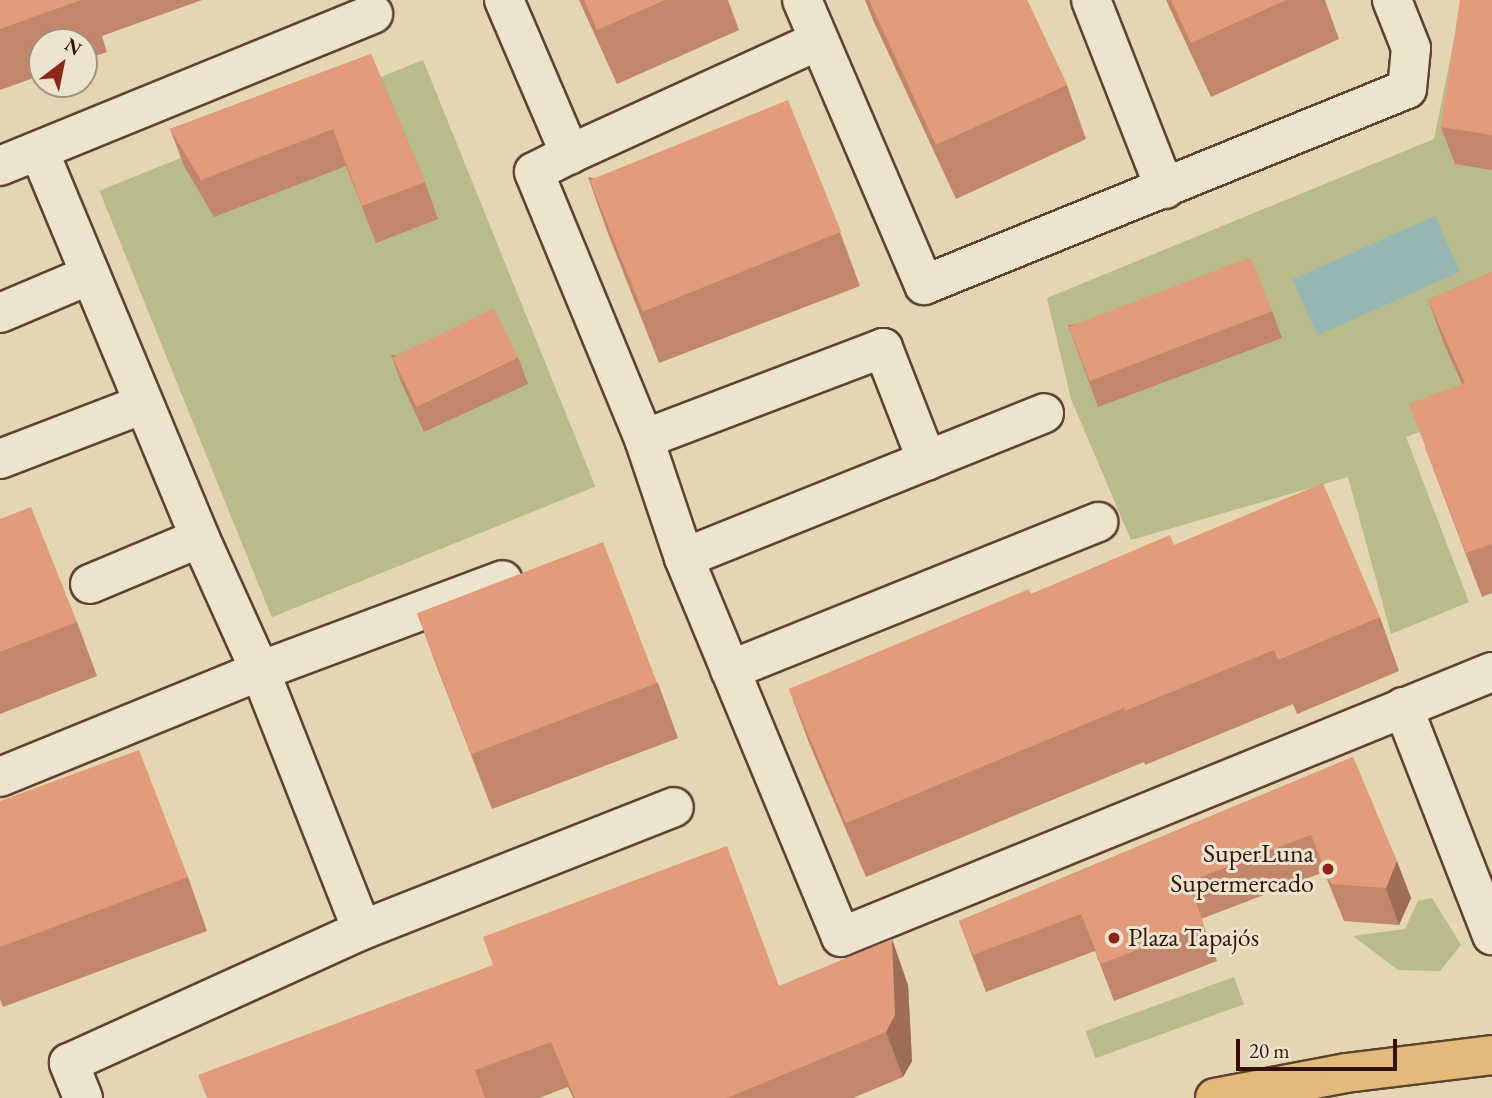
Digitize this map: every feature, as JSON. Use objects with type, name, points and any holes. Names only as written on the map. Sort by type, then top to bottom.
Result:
[{"type":"main road","points":[[1214,1098],[1346,1073],[1492,1055]]},
{"type":"lane","points":[[504,0],[570,154]]},
{"type":"lane","points":[[802,0],[924,285],[1407,89],[1411,47],[1392,0]]},
{"type":"lane","points":[[1091,0],[1165,189]]},
{"type":"lane","points":[[0,166],[373,13]]},
{"type":"lane","points":[[818,41],[534,172],[644,439],[684,558],[841,937],[1492,672]]},
{"type":"lane","points":[[39,150],[143,404],[260,671],[362,930]]},
{"type":"lane","points":[[0,313],[90,275]]},
{"type":"lane","points":[[644,439],[883,348],[927,461]]},
{"type":"lane","points":[[0,459],[143,404]]},
{"type":"lane","points":[[684,558],[1044,413]]},
{"type":"lane","points":[[730,670],[1098,522]]},
{"type":"lane","points":[[90,584],[200,538]]},
{"type":"lane","points":[[0,777],[260,671],[533,570]]},
{"type":"lane","points":[[1403,707],[1492,936]]},
{"type":"lane","points":[[83,1098],[69,1063],[362,930],[674,807]]},
{"type":"green space","points":[[1462,0],[1492,0],[1492,405],[1406,437],[1469,602],[1391,634],[1348,477],[1131,540],[1071,399],[1047,298],[1434,139]]},
{"type":"green space","points":[[423,60],[595,487],[272,617],[99,191]]},
{"type":"green space","points":[[1432,898],[1461,945],[1440,971],[1398,970],[1353,936],[1405,929],[1418,901]]},
{"type":"green space","points":[[1234,977],[1244,1004],[1095,1058],[1086,1031]]},
{"type":"water","points":[[1435,216],[1460,272],[1317,335],[1292,279]]},
{"type":"building","points":[[0,0],[81,0],[0,29]]},
{"type":"building","points":[[584,0],[665,0],[597,30]]},
{"type":"building","points":[[869,0],[1027,0],[1067,85],[936,145]]},
{"type":"building","points":[[1171,0],[1286,0],[1191,43]]},
{"type":"building","points":[[1460,0],[1492,0],[1492,135],[1441,127]]},
{"type":"building","points":[[371,54],[425,182],[362,206],[333,129],[201,180],[170,129]]},
{"type":"building","points":[[788,100],[841,232],[643,312],[590,180]]},
{"type":"building","points":[[1251,257],[1272,311],[1090,381],[1069,327]]},
{"type":"building","points":[[1492,272],[1492,544],[1466,553],[1409,404],[1465,383],[1428,300]]},
{"type":"building","points":[[494,308],[518,357],[417,407],[392,358]]},
{"type":"building","points":[[1323,483],[1380,617],[1278,660],[1274,650],[1125,711],[1124,708],[846,823],[789,689],[1029,589],[1031,594],[1170,535],[1174,545]]},
{"type":"building","points":[[31,507],[77,622],[0,652],[0,519]]},
{"type":"building","points":[[603,542],[657,683],[471,754],[417,613]]},
{"type":"building","points":[[139,750],[188,877],[0,947],[0,801]]},
{"type":"building","points":[[1353,757],[1397,861],[1386,888],[1331,884],[1311,835],[1188,882],[1204,924],[1101,964],[1081,914],[973,955],[959,921]]},
{"type":"building","points":[[727,846],[779,986],[892,939],[895,1015],[886,1032],[727,1098],[575,1098],[551,1042],[475,1070],[485,1098],[207,1098],[198,1075],[493,965],[483,937]]},
{"type":"place","name":"SuperLuna Supermercado","points":[[1328,869]]},
{"type":"place","name":"Plaza Tapajós","points":[[1114,938]]}]
